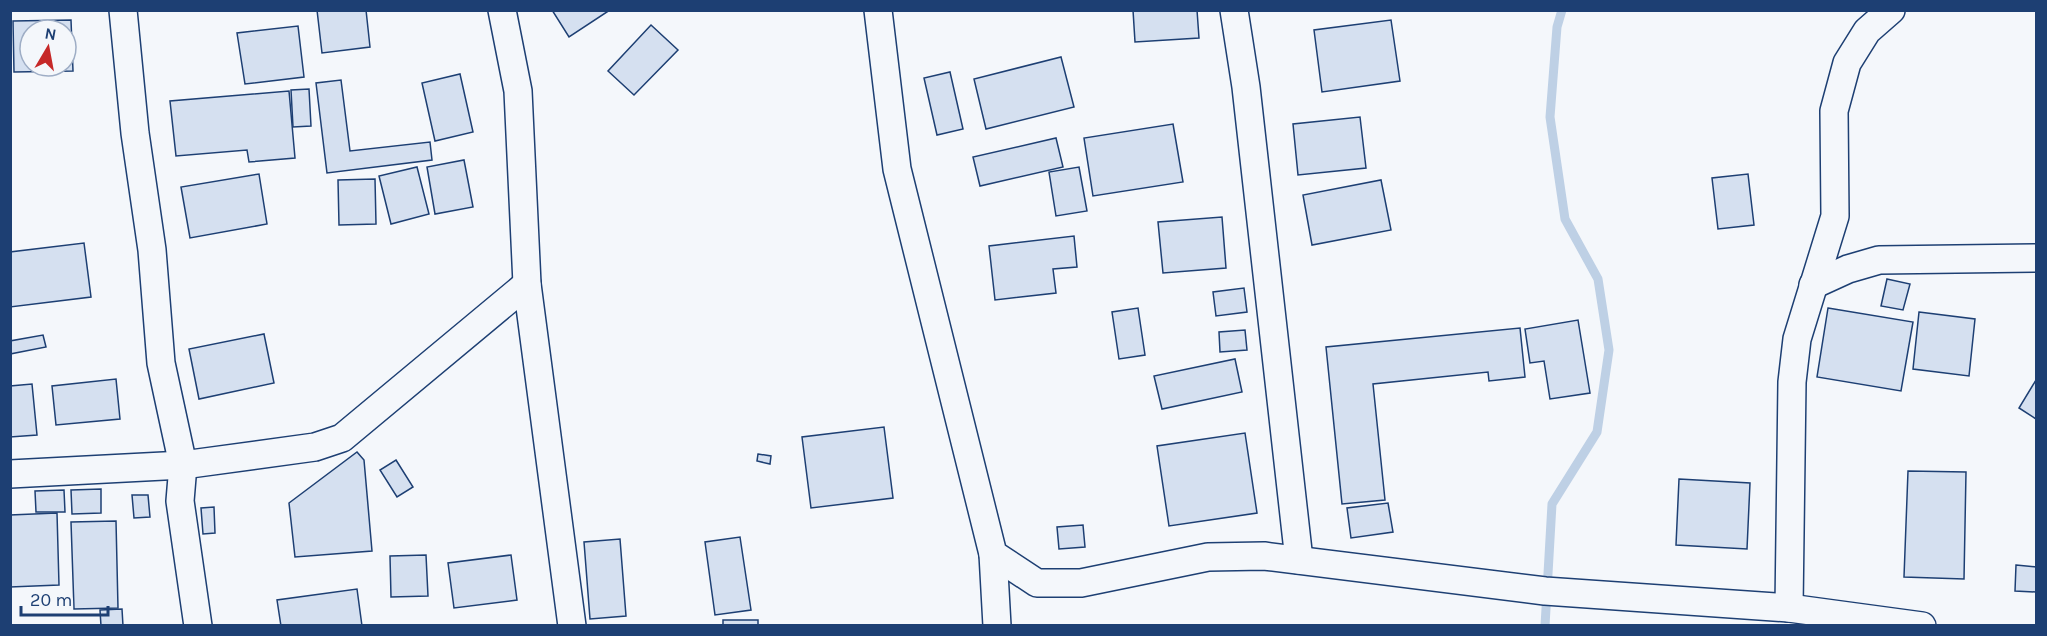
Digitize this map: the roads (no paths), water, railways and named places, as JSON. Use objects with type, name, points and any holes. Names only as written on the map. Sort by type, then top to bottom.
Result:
[{"type":"street","points":[[123,10],[135,133],[152,250],[161,363],[183,465],[180,501],[198,626]]},
{"type":"street","points":[[502,10],[518,91],[527,284],[572,626]]},
{"type":"street","points":[[878,10],[897,170],[993,554],[997,626]]},
{"type":"street","points":[[1234,10],[1246,87],[1299,560]]},
{"type":"street","points":[[1789,608],[1792,382],[1797,339],[1835,216],[1834,111],[1848,63],[1867,31],[1891,10]]},
{"type":"street","points":[[1813,285],[1848,269],[1880,260],[2037,258]]},
{"type":"street","points":[[10,474],[183,465],[315,447],[342,438],[527,284]]},
{"type":"street","points":[[993,554],[1037,583],[1081,583],[1208,557],[1264,556],[1545,591],[1789,608],[1922,626]]},
{"type":"waterway","points":[[1545,626],[1552,504],[1597,432],[1609,350],[1598,279],[1565,219],[1550,117],[1557,27],[1562,10]]}]
